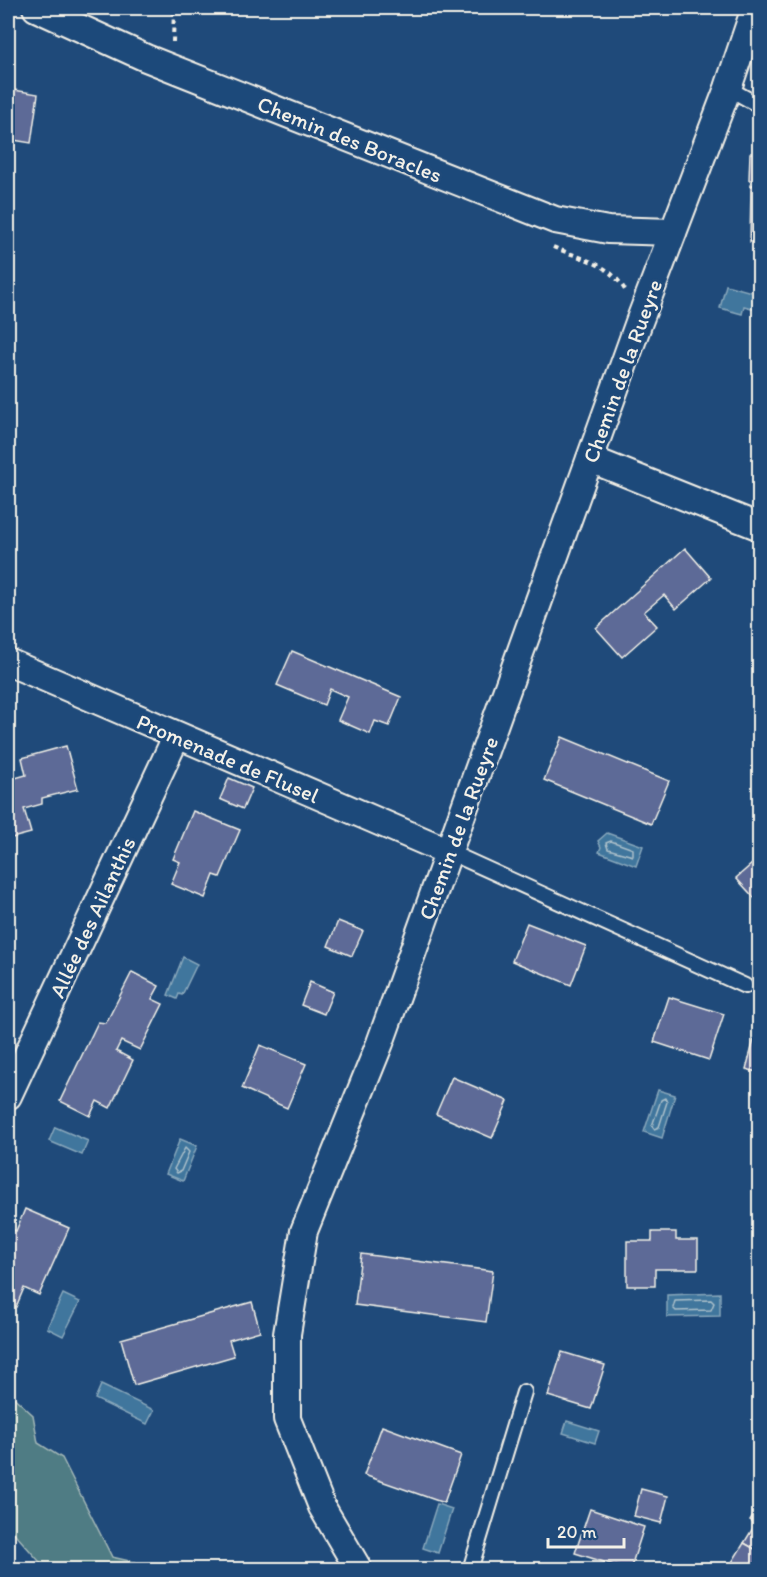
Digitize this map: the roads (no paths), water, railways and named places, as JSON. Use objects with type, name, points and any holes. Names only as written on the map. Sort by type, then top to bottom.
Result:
[{"type":"street","name":"Chemin des Boracles","points":[[36,8],[166,66],[555,220],[608,230],[673,232]]},
{"type":"street","name":"Chemin de la Rueyre","points":[[359,1569],[322,1507],[288,1419],[286,1334],[304,1231],[380,1043],[590,459],[728,88],[755,8]]},
{"type":"street","points":[[590,459],[759,527]]},
{"type":"street","name":"Promenade de Flusel","points":[[8,662],[176,737],[449,852]]},
{"type":"street","name":"Allée des Ailanthis","points":[[8,1096],[176,737]]},
{"type":"lane","points":[[728,88],[759,106]]},
{"type":"lane","points":[[449,852],[745,986]]},
{"type":"lane","points":[[470,1569],[524,1392]]},
{"type":"water","points":[[726,285],[759,294],[759,310],[744,306],[742,314],[720,308]]},
{"type":"water","points":[[607,833],[643,846],[636,866],[599,852],[601,847],[598,841]]},
{"type":"water","points":[[183,957],[197,964],[182,995],[179,994],[177,999],[168,995]]},
{"type":"water","points":[[658,1090],[675,1095],[662,1138],[644,1132]]},
{"type":"water","points":[[55,1127],[88,1141],[82,1155],[49,1141]]},
{"type":"water","points":[[180,1139],[197,1146],[183,1181],[166,1174]]},
{"type":"water","points":[[720,1293],[720,1316],[667,1317],[667,1295]]},
{"type":"water","points":[[63,1294],[80,1302],[63,1336],[47,1328]]},
{"type":"water","points":[[101,1385],[154,1410],[147,1424],[95,1399]]},
{"type":"water","points":[[567,1421],[599,1431],[595,1443],[563,1433]]},
{"type":"water","points":[[437,1504],[452,1509],[438,1553],[423,1548]]}]
